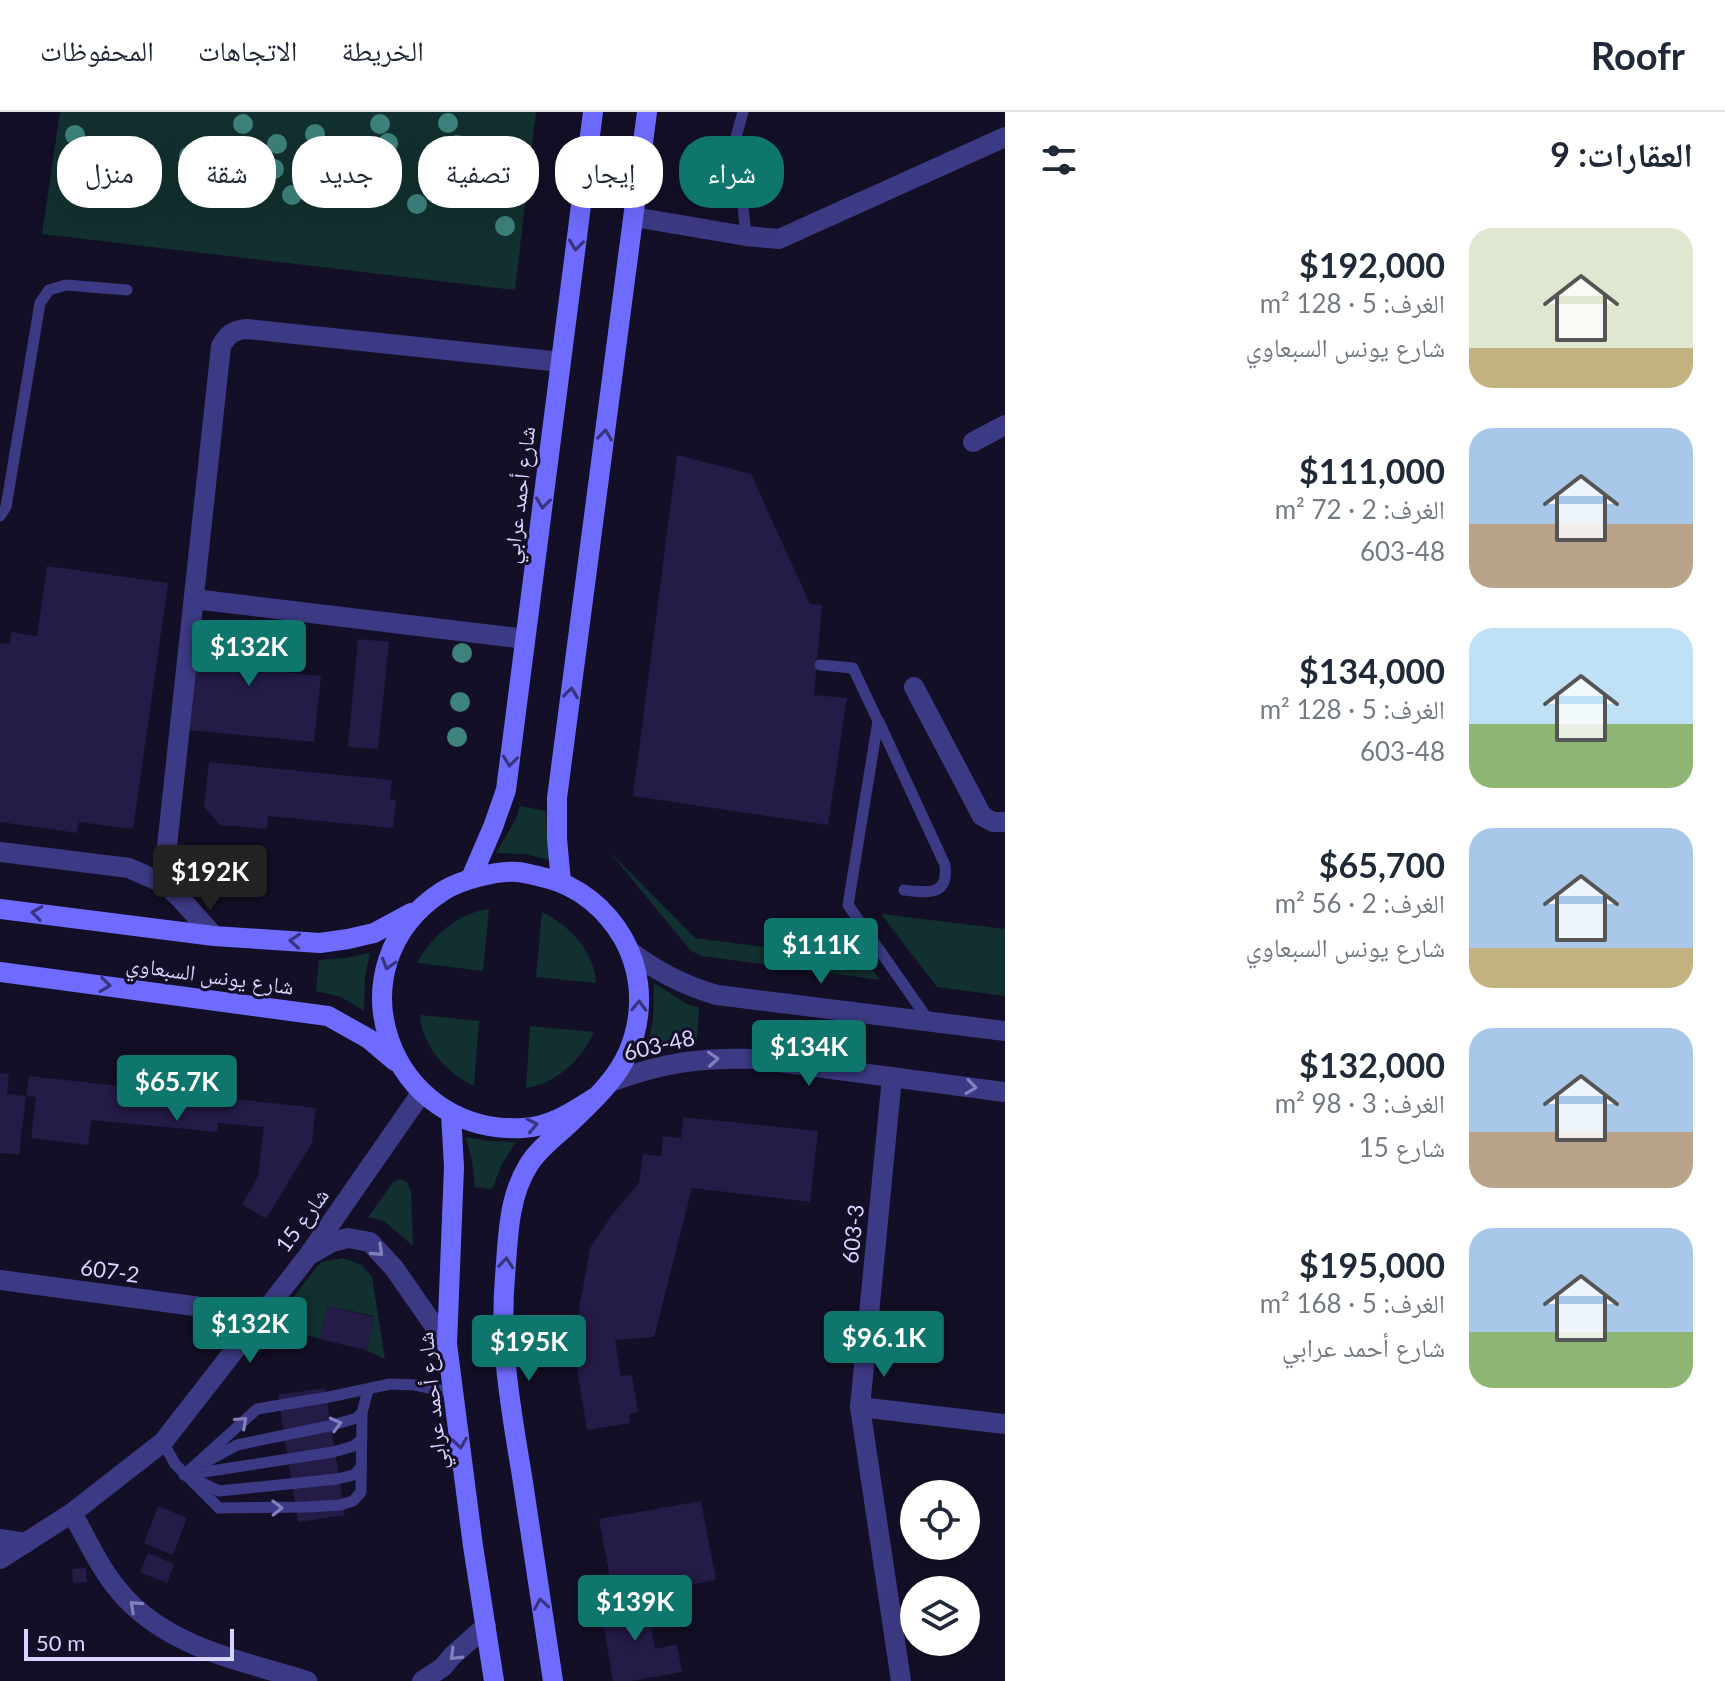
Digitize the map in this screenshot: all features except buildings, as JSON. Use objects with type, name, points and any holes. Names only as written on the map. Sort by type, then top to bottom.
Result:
[{"type":"main road","name":"شارع أحمد عرابي","points":[[471,878],[506,790],[593,112]]},
{"type":"main road","points":[[561,882],[557,798],[647,112]]},
{"type":"main road","points":[[553,1681],[505,1371],[504,1283],[511,1211],[517,1187],[529,1163],[594,1098],[610,1082],[630,1049],[639,1017],[639,984],[631,952],[614,922],[590,898],[561,882],[515,872],[471,878],[445,890],[422,907],[404,929],[390,954],[383,982],[382,1010],[387,1038],[399,1064],[415,1086],[451,1114],[487,1127],[525,1128],[562,1118],[594,1098]]},
{"type":"main road","name":"شارع يونس السبعاوي","points":[[0,909],[214,936],[320,943],[374,933],[422,907]]},
{"type":"main road","name":"شارع يونس السبعاوي","points":[[0,972],[328,1016],[369,1039],[399,1064]]},
{"type":"main road","name":"شارع أحمد عرابي","points":[[451,1114],[454,1167],[447,1344],[494,1681]]},
{"type":"street","points":[[634,217],[779,239],[1005,137]]},
{"type":"street","points":[[163,883],[221,346],[227,335],[236,329],[247,329],[561,362]]},
{"type":"street","points":[[973,442],[1005,425]]},
{"type":"street","points":[[194,599],[525,639]]},
{"type":"street","points":[[914,687],[982,816],[993,822],[1005,822]]},
{"type":"street","points":[[0,852],[129,868],[163,883],[214,936]]},
{"type":"street","points":[[631,952],[671,979],[717,995],[1005,1031]]},
{"type":"street","name":"603-48","points":[[610,1082],[645,1069],[682,1061],[719,1058],[756,1059],[1005,1092]]},
{"type":"street","name":"603-3","points":[[892,1077],[860,1407],[901,1681]]},
{"type":"street","name":"شارع 15","points":[[0,1559],[72,1513],[163,1442],[308,1256],[422,1092]]},
{"type":"street","points":[[308,1256],[332,1242],[348,1238],[370,1242],[394,1268],[447,1344]]},
{"type":"street","name":"607-2","points":[[0,1280],[261,1315]]},
{"type":"street","points":[[860,1407],[1005,1424]]},
{"type":"street","points":[[72,1513],[119,1592],[153,1622],[198,1647],[307,1681]]},
{"type":"street","points":[[0,1539],[26,1543]]},
{"type":"street","points":[[422,1681],[443,1667],[486,1626]]},
{"type":"lane","points":[[743,112],[736,137],[746,236]]},
{"type":"lane","points":[[0,516],[6,507],[40,303],[49,290],[66,285],[127,290]]},
{"type":"lane","points":[[820,665],[853,668],[945,865],[947,877],[934,891],[904,890]]},
{"type":"lane","points":[[878,721],[848,905],[929,1022]]},
{"type":"lane","points":[[184,1475],[257,1409],[390,1384],[415,1385],[453,1393]]},
{"type":"lane","points":[[163,1442],[184,1475],[219,1508],[340,1505],[353,1501],[361,1492],[362,1413],[368,1390]]},
{"type":"lane","points":[[184,1475],[237,1445],[329,1426],[357,1418],[362,1413]]},
{"type":"lane","points":[[184,1475],[333,1452],[354,1446],[362,1439]]},
{"type":"lane","points":[[184,1475],[219,1491],[337,1479],[354,1475],[361,1467]]},
{"type":"green space","points":[[60,112],[536,112],[533,136],[418,136],[418,208],[525,208],[515,290],[42,234]]},
{"type":"green space","points":[[520,806],[546,811],[547,836],[553,861],[526,854],[496,853]]},
{"type":"green space","points":[[608,850],[695,938],[866,960],[880,980],[702,956],[691,951]]},
{"type":"green space","points":[[489,909],[483,971],[417,963],[447,927],[466,915]]},
{"type":"green space","points":[[542,912],[562,924],[579,941],[591,960],[596,983],[536,977]]},
{"type":"green space","points":[[881,914],[1005,929],[1005,996],[937,987]]},
{"type":"green space","points":[[370,953],[365,977],[364,1011],[341,997],[316,991],[319,960]]},
{"type":"green space","points":[[654,983],[699,1008],[697,1039],[671,1042],[647,1050],[653,1019]]},
{"type":"green space","points":[[420,1015],[479,1021],[474,1086],[454,1074],[437,1057],[425,1037]]},
{"type":"green space","points":[[530,1026],[594,1032],[583,1052],[567,1069],[548,1081],[526,1088]]},
{"type":"green space","points":[[466,1137],[516,1142],[502,1164],[492,1189],[475,1187]]},
{"type":"green space","points":[[400,1179],[407,1182],[411,1191],[413,1246],[384,1221],[368,1217],[393,1182]]},
{"type":"green space","points":[[343,1258],[362,1265],[372,1277],[385,1359],[366,1350],[374,1316],[328,1306],[320,1339],[272,1324],[321,1262]]}]
